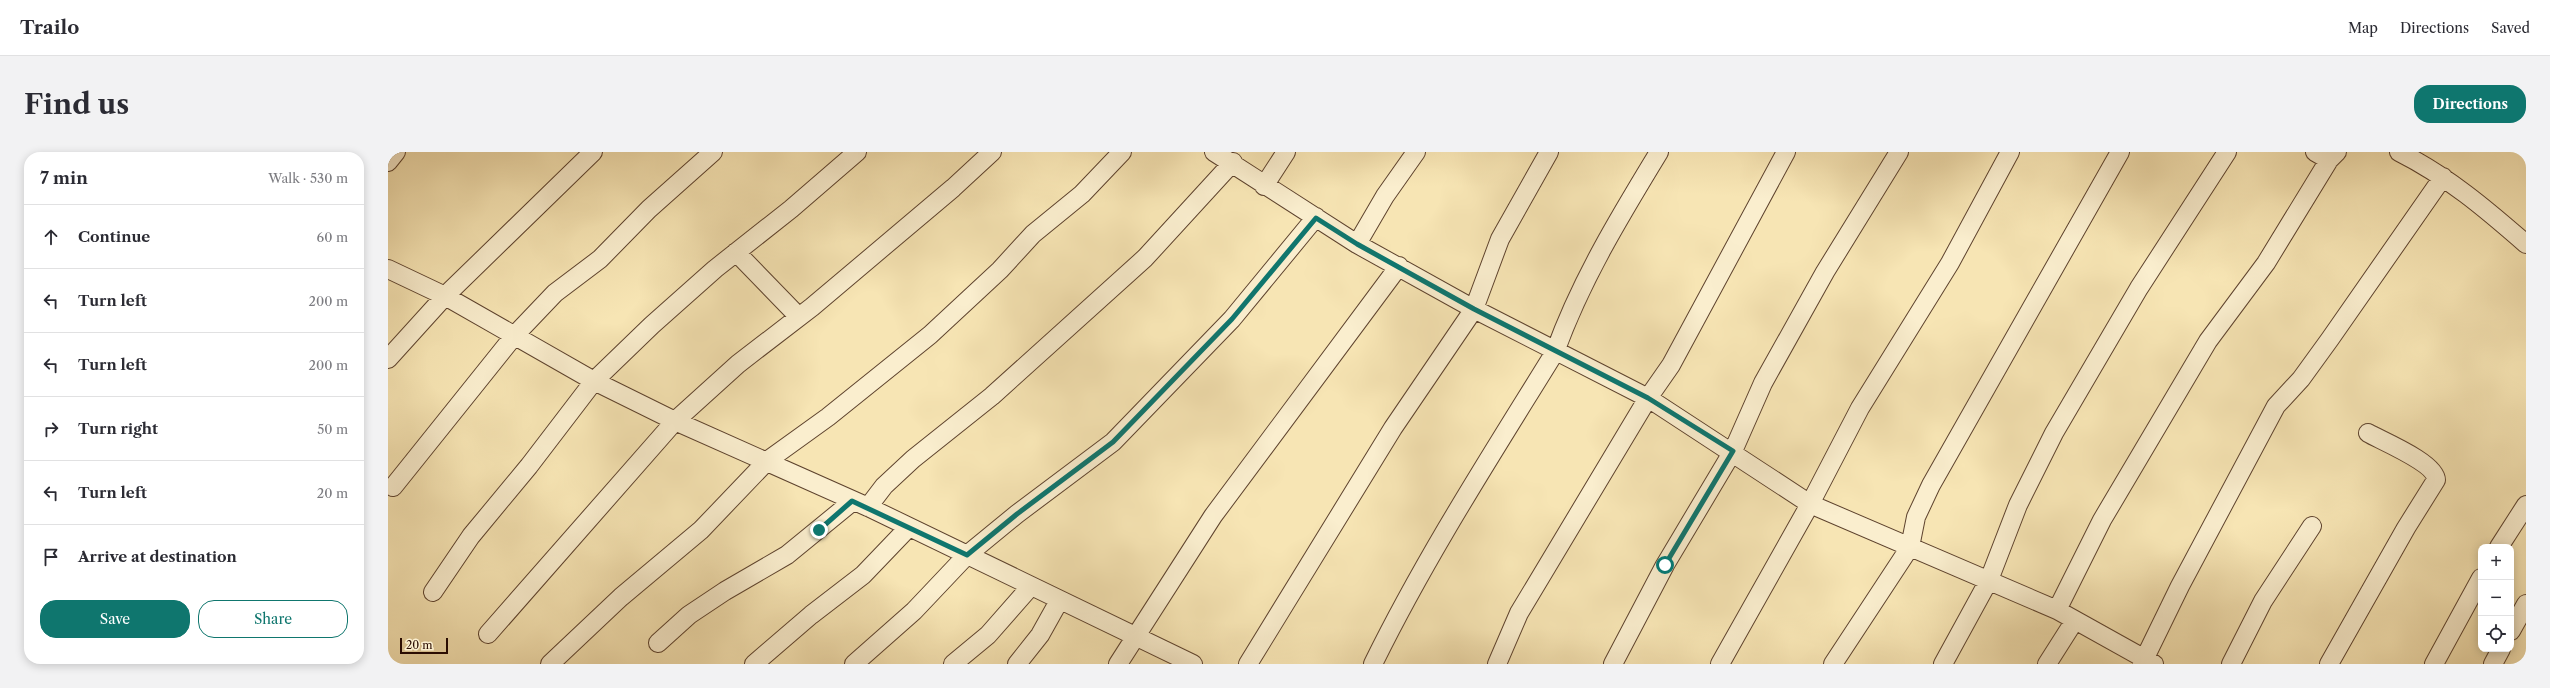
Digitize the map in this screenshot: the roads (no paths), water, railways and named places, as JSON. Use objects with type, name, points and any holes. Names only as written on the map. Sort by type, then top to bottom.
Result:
[{"type":"street","points":[[388,162],[396,152]]},
{"type":"street","points":[[388,359],[445,296],[593,152]]},
{"type":"street","points":[[393,487],[514,336],[556,293],[600,259],[649,209],[713,152]]},
{"type":"street","points":[[433,592],[471,536],[529,466],[594,381],[652,325],[736,252],[791,209],[857,152]]},
{"type":"street","points":[[488,634],[675,420],[738,364],[799,317],[953,188],[992,152]]},
{"type":"street","points":[[550,664],[621,597],[701,530],[767,461],[828,417],[930,335],[1000,270],[1033,234],[1082,194],[1122,152]]},
{"type":"street","points":[[1214,152],[1233,162],[1264,186],[1357,244],[1555,352],[1648,398],[1733,451],[1810,504],[2057,610],[2147,662],[2180,586],[2276,406],[2301,379],[2443,177]]},
{"type":"street","points":[[1264,186],[1286,152]]},
{"type":"street","points":[[1357,244],[1385,196],[1416,152]]},
{"type":"street","points":[[1248,664],[1393,428],[1474,309],[1500,239],[1549,152]]},
{"type":"street","points":[[1373,664],[1399,611],[1435,549],[1555,352],[1568,316],[1601,250],[1618,218],[1659,152]]},
{"type":"street","points":[[1497,664],[1519,613],[1648,398],[1671,365],[1786,152]]},
{"type":"street","points":[[1613,664],[1665,565],[1733,451],[1763,383],[1821,279],[1899,152]]},
{"type":"street","points":[[1720,664],[1810,504],[1860,408],[1950,263],[2010,152]]},
{"type":"street","points":[[1833,664],[1910,547],[1916,517],[1931,485],[2120,152]]},
{"type":"street","points":[[1943,664],[1989,580],[2018,505],[2054,433],[2139,288],[2227,152]]},
{"type":"street","points":[[2399,152],[2443,177],[2481,204],[2526,243]]},
{"type":"street","points":[[2057,610],[2118,491],[2164,419],[2215,329],[2252,284],[2327,155]]},
{"type":"street","points":[[658,643],[689,615],[725,590],[787,555],[860,504],[884,486],[913,459],[992,396],[1146,258],[1233,162]]},
{"type":"street","points":[[854,664],[914,611],[967,555],[1017,514],[1113,442],[1232,319],[1316,218]]},
{"type":"street","points":[[736,252],[799,317]]},
{"type":"street","points":[[1118,664],[1213,516],[1399,266]]},
{"type":"street","points":[[388,269],[445,296],[594,381],[675,420],[909,527],[1059,601],[1193,664]]},
{"type":"street","points":[[2329,664],[2406,528],[2436,480],[2432,469],[2368,433]]},
{"type":"street","points":[[2500,544],[2526,505]]},
{"type":"street","points":[[2231,664],[2263,601],[2312,526]]},
{"type":"street","points":[[754,664],[811,615],[863,575],[909,527]]},
{"type":"street","points":[[2434,664],[2480,580]]},
{"type":"street","points":[[953,664],[988,635],[1031,586]]},
{"type":"street","points":[[1017,664],[1040,635],[1059,601]]},
{"type":"street","points":[[2514,626],[2526,604]]},
{"type":"street","points":[[2047,664],[2076,620]]},
{"type":"street","points":[[2493,664],[2499,652]]}]
